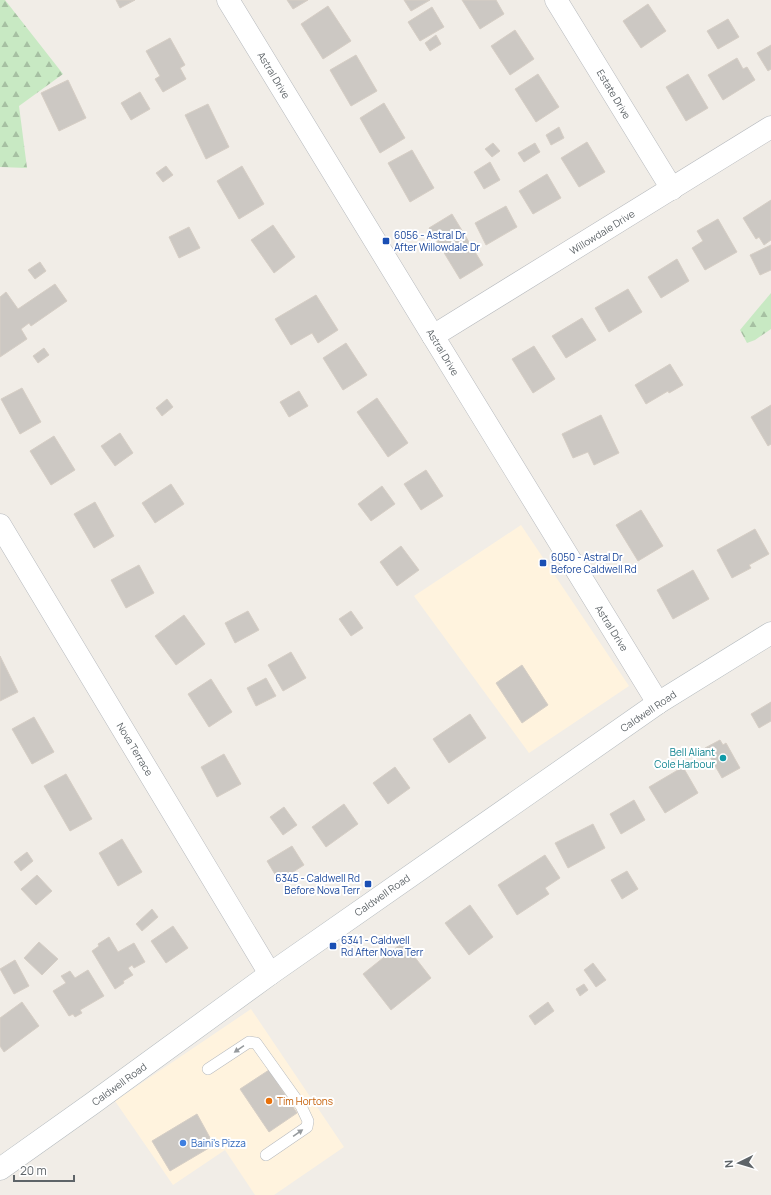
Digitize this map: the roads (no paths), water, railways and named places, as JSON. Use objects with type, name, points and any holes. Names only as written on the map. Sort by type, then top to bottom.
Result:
[{"type":"street","name":"Astral Drive","points":[[228,0],[658,703]]},
{"type":"street","name":"Estate Drive","points":[[556,0],[672,189]]},
{"type":"street","name":"Willowdale Drive","points":[[433,336],[771,128]]},
{"type":"street","name":"Nova Terrace","points":[[0,525],[270,974]]},
{"type":"street","name":"Caldwell Road","points":[[0,1168],[94,1103],[270,974],[658,703],[771,633]]},
{"type":"lane","points":[[208,1069],[249,1042],[256,1043],[301,1106],[308,1121],[307,1127],[266,1155]]},
{"type":"place","name":"6056 - Astral Dr After Willowdale Dr","points":[[386,241]]},
{"type":"place","name":"6050 - Astral Dr Before Caldwell Rd","points":[[543,563]]},
{"type":"place","name":"Bell Aliant Cole Harbour","points":[[723,758]]},
{"type":"place","name":"6345 - Caldwell Rd Before Nova Terr","points":[[368,884]]},
{"type":"place","name":"6341 - Caldwell Rd After Nova Terr","points":[[333,946]]},
{"type":"place","name":"Tim Hortons","points":[[269,1101]]},
{"type":"place","name":"Baini's Pizza","points":[[183,1143]]}]
